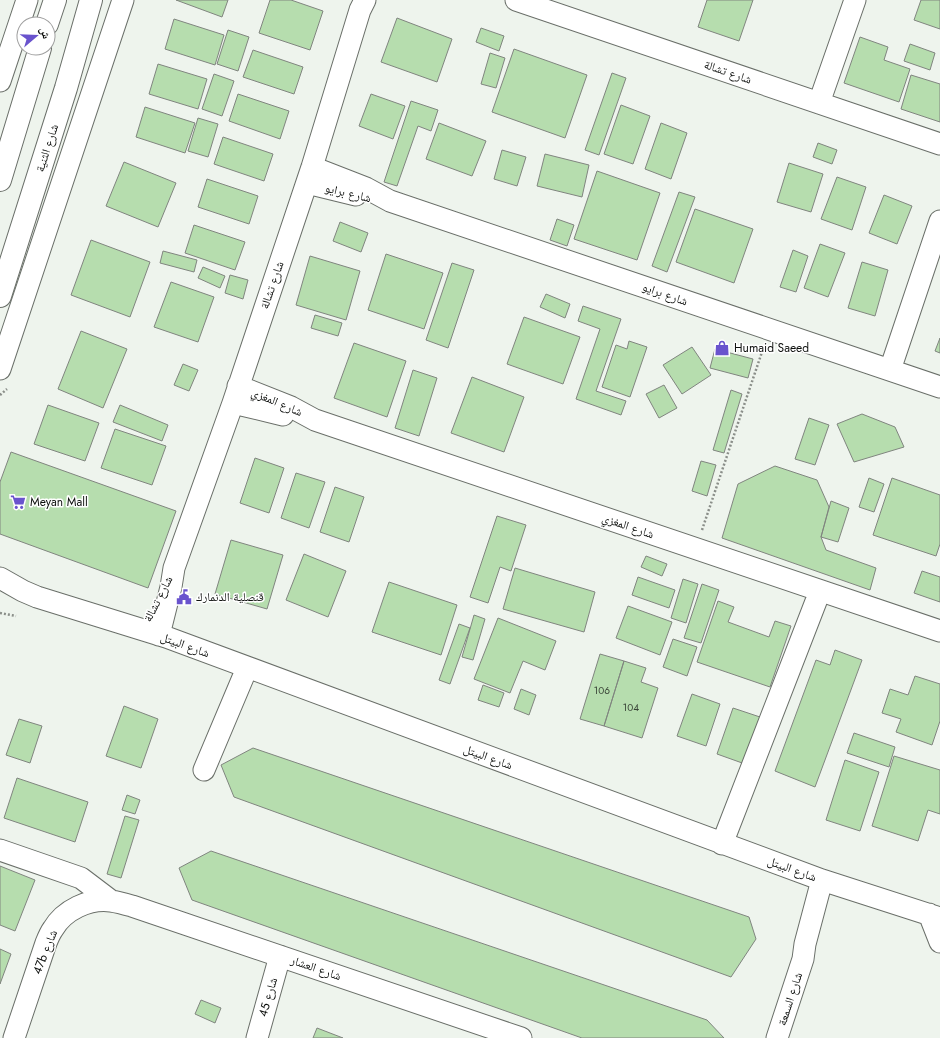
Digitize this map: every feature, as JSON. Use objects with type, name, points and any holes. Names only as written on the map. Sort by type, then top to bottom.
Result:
[{"type":"main road","points":[[50,16],[55,0]]},
{"type":"main road","name":"شارع الثنية","points":[[0,296],[66,88],[91,0]]},
{"type":"main road","points":[[0,180],[38,56]]},
{"type":"street","points":[[0,81],[27,0]]},
{"type":"street","points":[[0,369],[123,0]]},
{"type":"street","name":"شارع تشالة","points":[[151,632],[160,592],[174,568],[236,394],[310,175],[360,10],[365,0]]},
{"type":"street","name":"شارع تشالة","points":[[516,0],[940,144]]},
{"type":"street","points":[[819,103],[855,0]]},
{"type":"street","name":"شارع برايو","points":[[310,175],[362,186],[390,201],[940,387]]},
{"type":"street","points":[[890,370],[940,221]]},
{"type":"street","name":"شارع المغزي","points":[[236,394],[291,407],[315,420],[940,631]]},
{"type":"street","name":"شارع البيتل","points":[[0,578],[37,597]]},
{"type":"street","name":"شارع البيتل","points":[[0,589],[37,597],[151,632],[722,844],[830,882],[934,916]]},
{"type":"street","points":[[722,844],[820,591]]},
{"type":"street","points":[[204,770],[247,668]]},
{"type":"street","points":[[0,850],[81,878],[110,900]]},
{"type":"street","name":"شارع السمعة","points":[[777,1038],[803,959],[805,944],[830,882]]},
{"type":"street","name":"شارع العشار","points":[[110,900],[132,906],[508,1036]]},
{"type":"street","name":"47b شارع","points":[[14,1038],[46,943],[53,928],[64,916],[78,906],[94,901],[110,900]]},
{"type":"street","points":[[934,916],[940,942]]},
{"type":"street","name":"شارع 45","points":[[257,1038],[287,959]]},
{"type":"street","name":"شارع 45","points":[[262,1038],[269,1023],[287,959]]},
{"type":"path","points":[[696,549],[770,330]]},
{"type":"path","points":[[0,613],[16,616]]},
{"type":"building","points":[[176,0],[228,0],[222,17]]},
{"type":"building","points":[[270,0],[291,0],[323,11],[310,50],[259,33]]},
{"type":"building","points":[[707,0],[753,0],[739,41],[698,27]]},
{"type":"building","points":[[921,0],[940,0],[940,29],[914,20]]},
{"type":"building","points":[[397,18],[452,39],[437,82],[381,62]]},
{"type":"building","points":[[174,19],[224,35],[215,65],[165,49]]},
{"type":"building","points":[[481,28],[504,36],[499,51],[476,42]]},
{"type":"building","points":[[228,30],[249,37],[238,71],[217,64]]},
{"type":"building","points":[[860,37],[888,47],[884,60],[910,69],[899,102],[844,83]]},
{"type":"building","points":[[910,44],[935,53],[930,70],[904,61]]},
{"type":"building","points":[[514,49],[587,75],[565,138],[492,112]]},
{"type":"building","points":[[253,50],[303,67],[294,94],[243,77]]},
{"type":"building","points":[[490,53],[505,58],[496,88],[481,84]]},
{"type":"building","points":[[158,64],[207,79],[198,109],[149,94]]},
{"type":"building","points":[[612,73],[626,78],[599,155],[585,150]]},
{"type":"building","points":[[214,74],[234,81],[222,116],[202,109]]},
{"type":"building","points":[[911,75],[940,84],[940,122],[901,109]]},
{"type":"building","points":[[238,94],[289,111],[280,139],[229,121]]},
{"type":"building","points":[[371,94],[405,106],[393,139],[359,126]]},
{"type":"building","points":[[411,101],[438,110],[431,131],[418,126],[397,186],[384,182]]},
{"type":"building","points":[[621,105],[650,116],[633,164],[604,154]]},
{"type":"building","points":[[145,107],[195,123],[185,153],[136,137]]},
{"type":"building","points":[[198,118],[218,124],[208,157],[188,151]]},
{"type":"building","points":[[439,123],[486,141],[472,176],[426,159]]},
{"type":"building","points":[[661,123],[687,133],[671,179],[645,169]]},
{"type":"building","points":[[223,137],[273,154],[264,181],[214,164]]},
{"type":"building","points":[[818,143],[837,150],[832,164],[813,157]]},
{"type":"building","points":[[502,150],[526,157],[517,186],[494,179]]},
{"type":"building","points":[[545,154],[589,165],[582,197],[537,186]]},
{"type":"building","points":[[124,162],[176,183],[158,227],[106,206]]},
{"type":"building","points":[[789,163],[823,174],[811,212],[777,202]]},
{"type":"building","points":[[597,171],[660,193],[637,260],[574,239]]},
{"type":"building","points":[[837,177],[866,187],[852,230],[821,219]]},
{"type":"building","points":[[207,179],[258,196],[249,224],[198,207]]},
{"type":"building","points":[[679,192],[695,197],[667,272],[652,266]]},
{"type":"building","points":[[884,195],[912,206],[897,244],[869,233]]},
{"type":"building","points":[[695,209],[753,229],[734,283],[676,262]]},
{"type":"building","points":[[557,219],[574,225],[567,246],[550,240]]},
{"type":"building","points":[[340,222],[368,233],[361,252],[333,241]]},
{"type":"building","points":[[194,225],[245,242],[235,270],[185,253]]},
{"type":"building","points":[[91,240],[150,262],[130,317],[71,295]]},
{"type":"building","points":[[820,244],[845,253],[828,297],[804,288]]},
{"type":"building","points":[[793,250],[808,256],[796,292],[780,287]]},
{"type":"building","points":[[163,251],[197,260],[194,272],[160,263]]},
{"type":"building","points":[[386,254],[443,273],[424,329],[368,310]]},
{"type":"building","points":[[310,256],[360,271],[346,320],[296,305]]},
{"type":"building","points":[[862,262],[888,270],[875,316],[848,308]]},
{"type":"building","points":[[452,263],[474,270],[448,348],[426,340]]},
{"type":"building","points":[[203,267],[225,276],[220,288],[198,278]]},
{"type":"building","points":[[230,275],[248,280],[243,299],[225,293]]},
{"type":"building","points":[[171,282],[214,297],[198,342],[154,327]]},
{"type":"building","points":[[546,294],[570,304],[565,318],[540,307]]},
{"type":"building","points":[[583,306],[621,319],[596,391],[626,401],[621,415],[576,399],[600,329],[578,321]]},
{"type":"building","points":[[315,315],[342,323],[338,336],[311,328]]},
{"type":"building","points":[[524,317],[580,337],[563,384],[507,364]]},
{"type":"building","points":[[81,331],[127,349],[103,408],[58,389]]},
{"type":"building","points":[[940,338],[940,353],[935,351]]},
{"type":"building","points":[[629,341],[647,347],[630,397],[602,387],[616,345],[627,349]]},
{"type":"building","points":[[354,343],[406,361],[387,417],[334,398]]},
{"type":"building","points":[[692,347],[711,375],[682,394],[663,365]]},
{"type":"building","points":[[715,349],[753,359],[748,378],[710,368]]},
{"type":"building","points":[[183,364],[198,370],[189,391],[174,385]]},
{"type":"building","points":[[413,370],[437,378],[419,436],[395,428]]},
{"type":"building","points":[[472,377],[524,397],[504,452],[451,433]]},
{"type":"building","points":[[664,385],[677,408],[659,418],[646,394]]},
{"type":"building","points":[[731,390],[742,394],[724,453],[713,450]]},
{"type":"building","points":[[48,405],[99,423],[85,461],[34,444]]},
{"type":"building","points":[[120,405],[168,425],[162,441],[113,422]]},
{"type":"building","points":[[862,414],[895,427],[904,447],[854,462],[837,424]]},
{"type":"building","points":[[809,418],[829,425],[815,465],[795,459]]},
{"type":"building","points":[[115,429],[166,446],[152,485],[101,468]]},
{"type":"building","points":[[11,452],[176,511],[148,588],[0,534],[0,482]]},
{"type":"building","points":[[255,458],[284,468],[269,513],[240,503]]},
{"type":"building","points":[[701,461],[716,465],[707,496],[692,491]]},
{"type":"building","points":[[775,466],[817,480],[829,507],[821,537],[826,550],[876,568],[870,590],[722,538],[738,484]]},
{"type":"building","points":[[296,473],[325,482],[309,528],[281,518]]},
{"type":"building","points":[[869,478],[884,484],[874,512],[859,507]]},
{"type":"building","points":[[892,478],[940,495],[940,544],[936,556],[873,535]]},
{"type":"building","points":[[335,487],[364,497],[349,542],[320,532]]},
{"type":"building","points":[[831,501],[849,508],[838,542],[821,537]]},
{"type":"building","points":[[497,516],[526,525],[511,571],[500,567],[488,603],[470,597]]},
{"type":"building","points":[[231,540],[283,555],[267,609],[215,594]]},
{"type":"building","points":[[304,554],[346,571],[328,617],[286,600]]},
{"type":"building","points":[[646,556],[667,564],[662,576],[641,567]]},
{"type":"building","points":[[515,568],[595,592],[584,632],[503,609]]},
{"type":"building","points":[[922,571],[940,577],[940,602],[914,593]]},
{"type":"building","points":[[638,577],[675,590],[669,608],[632,595]]},
{"type":"building","points":[[683,579],[698,584],[686,623],[671,618]]},
{"type":"building","points":[[389,582],[457,605],[441,655],[372,632]]},
{"type":"building","points":[[702,584],[719,590],[701,643],[684,638]]},
{"type":"building","points":[[718,601],[734,607],[728,622],[769,637],[775,621],[791,626],[770,687],[697,662]]},
{"type":"building","points":[[628,606],[672,622],[660,655],[616,638]]},
{"type":"building","points":[[474,615],[485,619],[473,660],[462,657]]},
{"type":"building","points":[[498,618],[556,641],[545,670],[523,661],[510,693],[474,679]]},
{"type":"building","points":[[459,624],[470,628],[450,684],[439,680]]},
{"type":"building","points":[[673,639],[697,647],[687,676],[663,667]]},
{"type":"building","points":[[835,650],[862,660],[815,787],[775,771],[816,660],[830,665]]},
{"type":"building","points":[[600,654],[624,661],[604,726],[580,719]]},
{"type":"building","points":[[624,661],[646,668],[641,682],[658,688],[642,738],[604,726]]},
{"type":"building","points":[[915,676],[940,684],[940,721],[932,745],[896,732],[901,719],[882,713],[890,689],[908,695]]},
{"type":"building","points":[[483,685],[504,693],[499,707],[478,700]]},
{"type":"building","points":[[521,689],[536,695],[529,715],[514,709]]},
{"type":"building","points":[[692,694],[720,704],[706,746],[677,736]]},
{"type":"building","points":[[124,706],[158,719],[141,768],[106,756]]},
{"type":"building","points":[[733,708],[760,717],[745,764],[717,754]]},
{"type":"building","points":[[19,719],[42,726],[30,763],[6,755]]},
{"type":"building","points":[[854,733],[895,747],[889,767],[847,753]]},
{"type":"building","points":[[253,748],[749,917],[756,939],[731,977],[234,797],[221,765]]},
{"type":"building","points":[[894,756],[940,770],[940,814],[928,810],[918,841],[872,826]]},
{"type":"building","points":[[845,760],[879,772],[860,831],[826,820]]},
{"type":"building","points":[[17,778],[88,802],[75,842],[4,818]]},
{"type":"building","points":[[127,795],[140,800],[135,814],[122,810]]},
{"type":"building","points":[[125,816],[139,820],[121,878],[107,874]]},
{"type":"building","points":[[211,851],[707,1020],[724,1038],[582,1038],[192,900],[179,868]]},
{"type":"building","points":[[0,866],[35,880],[15,931],[0,925]]},
{"type":"building","points":[[0,949],[11,954],[0,984]]},
{"type":"building","points":[[201,1000],[221,1008],[215,1023],[195,1014]]},
{"type":"building","points":[[317,1028],[343,1038],[313,1038]]},
{"type":"place","name":"Humaid Saeed","points":[[722,348]]},
{"type":"place","name":"Meyan Mall","points":[[18,502]]},
{"type":"place","name":"قنصلية الدنمارك","points":[[184,597]]}]
